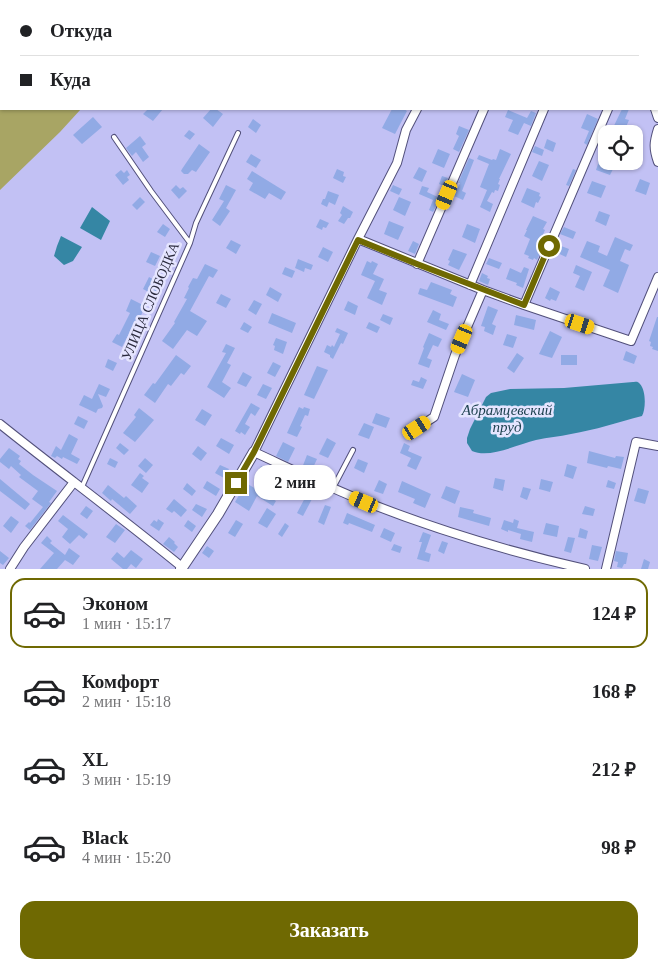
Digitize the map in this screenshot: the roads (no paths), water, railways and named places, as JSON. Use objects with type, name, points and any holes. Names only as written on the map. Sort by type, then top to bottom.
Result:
[{"type":"street","points":[[0,435],[3,426],[81,488],[133,526],[182,568],[218,514],[254,452],[397,163],[406,130],[416,110]]},
{"type":"street","points":[[417,264],[484,110]]},
{"type":"street","points":[[470,285],[544,110]]},
{"type":"street","points":[[524,305],[608,110]]},
{"type":"street","points":[[658,129],[654,140],[654,151],[658,162]]},
{"type":"street","points":[[358,240],[483,290],[631,341],[658,277]]},
{"type":"street","points":[[417,428],[434,417],[455,355],[483,290]]},
{"type":"street","points":[[606,569],[636,442],[658,446]]},
{"type":"street","points":[[254,452],[364,502],[422,523],[530,556],[585,569]]},
{"type":"street","points":[[10,569],[74,482]]},
{"type":"lane","points":[[190,243],[196,223],[238,133]]},
{"type":"lane","name":"УЛИЦА СЛОБОДКА","points":[[81,488],[190,243],[114,137]]},
{"type":"lane","points":[[333,488],[353,450]]},
{"type":"water","points":[[92,207],[110,221],[101,240],[80,228]]},
{"type":"water","points":[[61,236],[82,247],[73,261],[64,265],[54,256]]},
{"type":"water","name":"Абрамцевский пруд","points":[[637,382],[642,387],[644,395],[645,404],[642,416],[567,435],[536,440],[495,452],[479,453],[472,451],[467,443],[470,429],[486,397],[491,393],[510,389],[564,388]]}]
